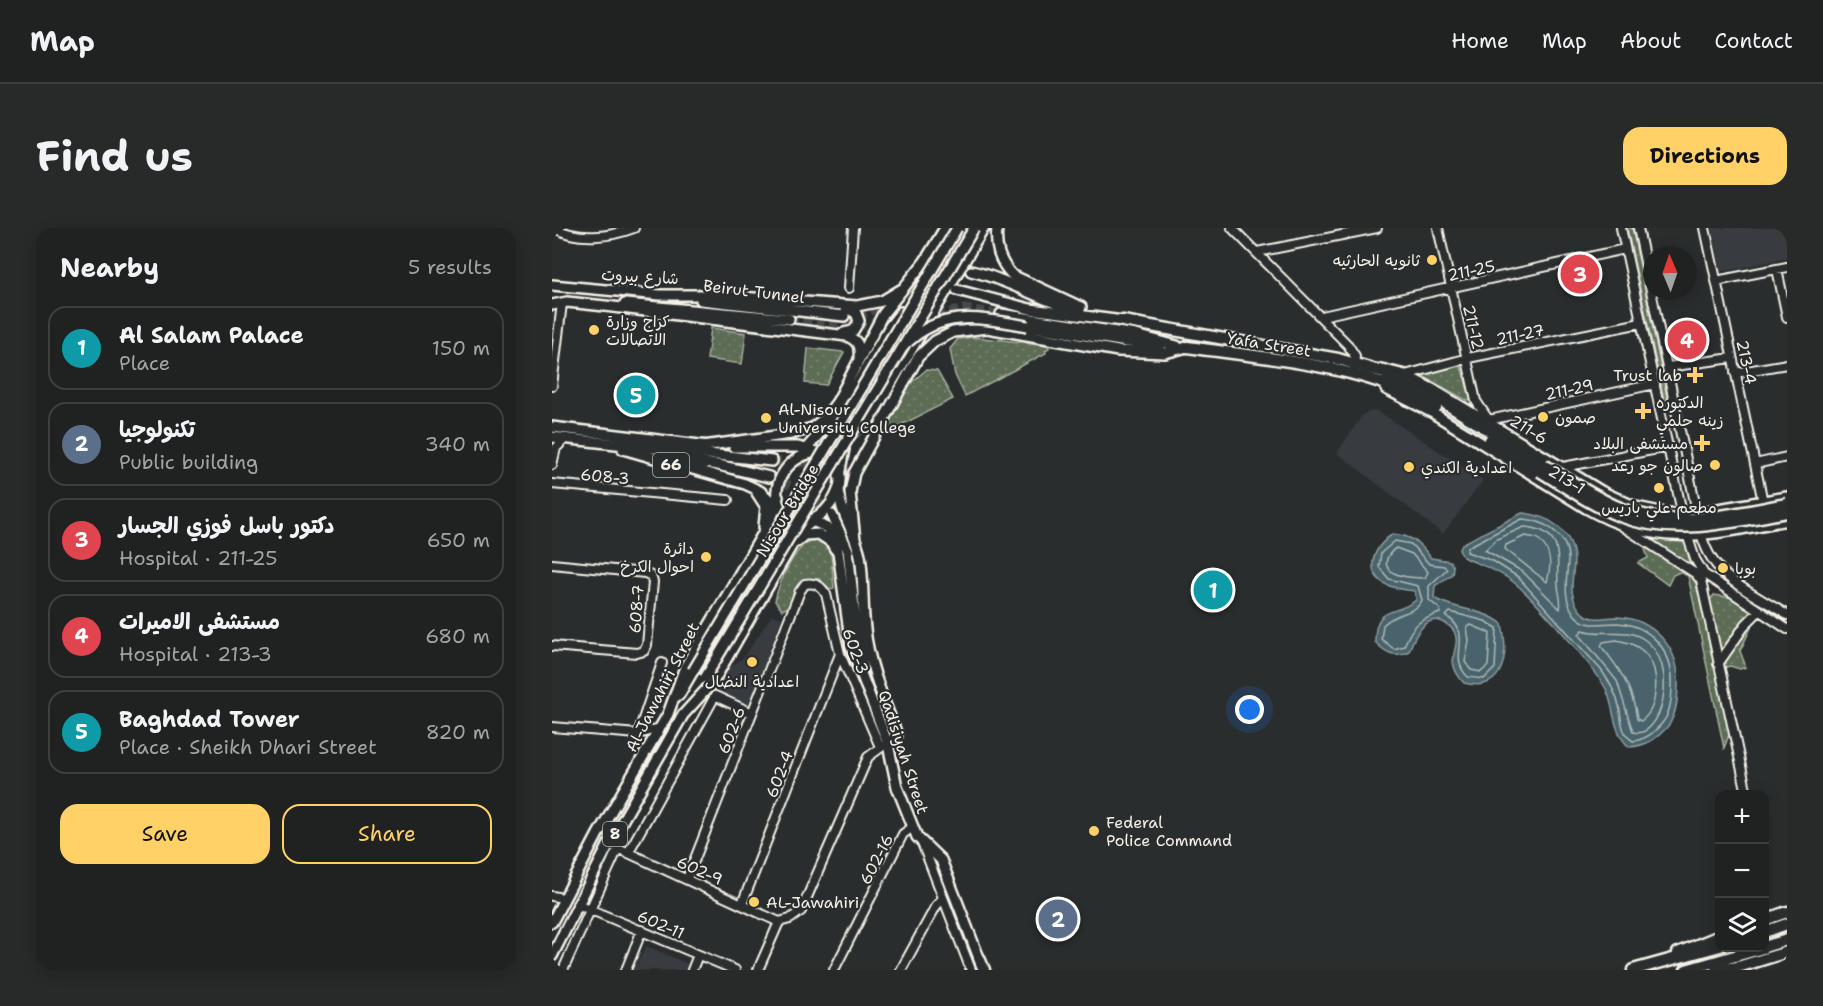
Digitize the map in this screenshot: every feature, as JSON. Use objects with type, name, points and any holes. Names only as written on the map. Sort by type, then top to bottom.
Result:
[{"type":"highway","name":"Yafa Street","points":[[1124,321],[1383,372],[1435,397],[1602,508],[1646,524],[1698,526],[1787,512]]},
{"type":"highway","name":"Yafa Street","points":[[1182,346],[1356,367]]},
{"type":"highway","name":"Yafa Street","points":[[1542,468],[1612,504],[1662,519],[1710,518],[1787,504]]},
{"type":"highway","points":[[1769,918],[1787,912]]},
{"type":"highway","points":[[1769,930],[1787,924]]},
{"type":"highway","points":[[1654,965],[1715,938]]},
{"type":"highway","points":[[1769,945],[1787,940]]},
{"type":"highway","points":[[1633,970],[1715,947]]},
{"type":"highway","points":[[1686,970],[1749,952]]},
{"type":"highway","points":[[1716,970],[1787,952]]},
{"type":"highway","points":[[979,957],[984,970]]},
{"type":"main road","points":[[779,446],[804,444],[822,433],[843,402],[858,362],[883,314],[926,261],[945,228]]},
{"type":"main road","name":"Nisour Bridge","points":[[668,714],[957,228]]},
{"type":"main road","name":"Nisour Bridge","points":[[683,715],[974,228]]},
{"type":"main road","points":[[868,422],[984,228]]},
{"type":"main road","points":[[997,228],[997,248],[1005,267],[1012,274],[1094,314]]},
{"type":"main road","points":[[970,271],[991,277],[1052,303],[1124,321]]},
{"type":"main road","name":"شارع بيروت","points":[[552,285],[660,295],[714,295],[836,305],[874,304],[902,289]]},
{"type":"main road","points":[[557,304],[563,286]]},
{"type":"main road","name":"Yafa Street","points":[[957,290],[1030,309],[1124,321]]},
{"type":"main road","points":[[901,312],[822,433],[792,462],[780,480],[779,505],[797,521],[815,518],[833,502],[838,490],[841,460],[847,442],[902,351],[945,294]]},
{"type":"main road","name":"Beirut Tunnel","points":[[660,295],[844,316]]},
{"type":"main road","name":"شارع بيروت","points":[[557,304],[605,306],[847,336],[856,341],[858,362]]},
{"type":"main road","name":"Beirut Tunnel","points":[[605,306],[651,304],[789,319]]},
{"type":"main road","points":[[826,332],[849,333],[858,325],[858,316],[853,310],[836,305]]},
{"type":"main road","points":[[1001,314],[1136,335],[1182,346]]},
{"type":"main road","points":[[895,357],[923,330],[950,318],[970,317],[1127,342],[1182,346]]},
{"type":"main road","points":[[919,340],[933,330],[949,324],[987,328]]},
{"type":"main road","name":"Yafa Street","points":[[855,540],[850,492],[854,472],[911,367],[926,348],[944,336],[963,330],[987,328],[1118,351],[1165,353],[1182,346]]},
{"type":"main road","name":"211-6","points":[[1356,367],[1406,375],[1492,423],[1584,480],[1636,507],[1682,514]]},
{"type":"main road","name":"213-1","points":[[1356,367],[1586,508],[1622,526],[1662,536],[1688,536],[1787,520]]},
{"type":"main road","points":[[812,428],[843,402]]},
{"type":"main road","points":[[703,446],[792,434],[812,428],[832,417]]},
{"type":"main road","name":"66","points":[[552,427],[703,446],[779,446],[807,449],[824,454]]},
{"type":"main road","name":"66","points":[[552,436],[772,461]]},
{"type":"main road","name":"66","points":[[592,441],[752,487],[779,505]]},
{"type":"main road","points":[[632,452],[718,465],[769,477]]},
{"type":"main road","points":[[792,462],[810,453],[824,454],[834,461],[839,476]]},
{"type":"main road","points":[[752,487],[766,507],[762,534]]},
{"type":"main road","name":"Qadisiyah Street","points":[[838,490],[842,509],[855,540],[862,570],[865,629],[870,658],[897,735],[884,746]]},
{"type":"main road","points":[[1682,514],[1787,497]]},
{"type":"main road","name":"Al-Jawahiri Street","points":[[552,922],[563,898],[668,714],[685,668],[779,505]]},
{"type":"main road","points":[[832,515],[848,550],[857,636],[867,690]]},
{"type":"main road","name":"Qadisiyah Street","points":[[815,518],[831,531],[839,551],[851,646],[897,787],[922,843],[942,860],[979,957]]},
{"type":"main road","name":"Al-Jawahiri Street","points":[[552,956],[577,904],[614,846],[683,715],[713,682],[791,546],[804,526],[815,518]]},
{"type":"main road","points":[[762,534],[773,525],[789,525],[794,531],[791,546]]},
{"type":"main road","points":[[791,546],[804,535],[819,534],[831,542],[840,566]]},
{"type":"street","points":[[555,228],[563,233],[579,235],[634,228]]},
{"type":"street","points":[[849,288],[853,228]]},
{"type":"street","points":[[1232,228],[1322,316],[1353,351],[1356,367]]},
{"type":"street","points":[[1257,252],[1377,228]]},
{"type":"street","name":"211-12","points":[[1438,228],[1476,401],[1492,423]]},
{"type":"street","points":[[1621,228],[1682,514],[1701,581],[1746,790]]},
{"type":"street","points":[[1638,228],[1701,535],[1712,563],[1722,574],[1784,613],[1774,621]]},
{"type":"street","name":"213-4","points":[[1705,228],[1763,502]]},
{"type":"street","name":"211-25","points":[[1322,316],[1625,249]]},
{"type":"street","points":[[1716,281],[1787,267]]},
{"type":"street","points":[[1777,269],[1787,317]]},
{"type":"street","points":[[552,386],[557,304]]},
{"type":"street","name":"211-27","points":[[1406,375],[1468,358],[1641,323]]},
{"type":"street","points":[[1668,367],[1732,358]]},
{"type":"street","points":[[1736,374],[1787,364]]},
{"type":"street","name":"211-29","points":[[1492,423],[1655,384]]},
{"type":"street","points":[[1660,410],[1670,411],[1676,407]]},
{"type":"street","points":[[1664,424],[1671,420],[1679,421]]},
{"type":"street","points":[[552,465],[554,453],[566,438]]},
{"type":"street","points":[[1563,467],[1668,447]]},
{"type":"street","points":[[1755,464],[1787,457]]},
{"type":"street","points":[[1584,480],[1582,471],[1588,462]]},
{"type":"street","name":"608-3","points":[[552,484],[728,500]]},
{"type":"street","points":[[1622,526],[1787,629]]},
{"type":"street","name":"608-7","points":[[552,564],[645,573],[651,576],[653,582],[647,645],[644,651],[638,653],[552,646]]},
{"type":"street","name":"602-3","points":[[800,591],[810,583],[822,587],[840,654],[884,746]]},
{"type":"street","name":"602-6","points":[[687,879],[800,591]]},
{"type":"street","points":[[1747,603],[1753,593]]},
{"type":"street","points":[[1718,664],[1746,624],[1759,611]]},
{"type":"street","name":"602-4","points":[[742,904],[840,654]]},
{"type":"street","points":[[638,734],[662,663]]},
{"type":"street","points":[[628,853],[717,696],[752,713]]},
{"type":"street","points":[[552,727],[638,734],[660,728]]},
{"type":"street","points":[[758,970],[779,922],[790,919],[801,911],[868,757],[884,746]]},
{"type":"street","name":"602-16","points":[[834,970],[903,834],[913,827]]},
{"type":"street","points":[[922,843],[971,970]]},
{"type":"street","points":[[563,970],[590,910],[614,846]]},
{"type":"street","name":"602-9","points":[[614,846],[779,922]]},
{"type":"street","points":[[552,896],[563,898]]},
{"type":"street","points":[[901,970],[936,906],[944,898]]},
{"type":"street","name":"602-11","points":[[577,904],[735,970]]},
{"type":"street","points":[[626,970],[642,930]]},
{"type":"street","points":[[692,970],[698,955]]},
{"type":"shaded area","points":[[1712,228],[1787,228],[1787,258],[1721,272]]},
{"type":"shaded area","name":"اعدادية الكندي","points":[[1376,410],[1483,480],[1443,534],[1337,453],[1363,414]]},
{"type":"shaded area","name":"اعدادية النضال","points":[[772,615],[782,618],[749,705],[713,691],[723,672],[744,657]]},
{"type":"shaded area","points":[[647,946],[688,964],[686,970],[633,970]]},
{"type":"green space","points":[[1627,228],[1632,228],[1643,282],[1643,300],[1647,300],[1669,408],[1666,407]]},
{"type":"green space","points":[[711,328],[746,333],[742,364],[707,359]]},
{"type":"green space","points":[[973,337],[1048,345],[1049,348],[1045,350],[1046,353],[965,396],[955,375],[950,349],[958,339]]},
{"type":"green space","points":[[808,348],[844,352],[826,385],[805,383]]},
{"type":"green space","points":[[1461,366],[1471,400],[1468,401],[1419,374]]},
{"type":"green space","points":[[926,370],[937,371],[953,399],[885,433],[882,430],[906,387]]},
{"type":"green space","points":[[1636,534],[1655,539],[1682,539],[1686,543],[1692,567]]},
{"type":"green space","points":[[813,539],[823,541],[831,554],[834,588],[830,589],[819,579],[807,579],[800,585],[791,606],[782,610],[775,601],[784,575],[800,548]]},
{"type":"green space","points":[[1651,548],[1694,576],[1698,582],[1730,732],[1724,748],[1688,576],[1680,572],[1673,575],[1668,585],[1638,563],[1648,558],[1645,549]]},
{"type":"green space","points":[[1714,595],[1733,598],[1757,615],[1740,651],[1746,667],[1723,668],[1709,601]]},
{"type":"water","points":[[1522,513],[1550,521],[1564,532],[1569,540],[1574,560],[1573,597],[1583,613],[1591,618],[1616,617],[1641,623],[1652,629],[1668,646],[1677,669],[1676,705],[1668,726],[1651,741],[1629,747],[1617,727],[1606,689],[1562,632],[1512,581],[1494,570],[1463,557],[1459,550],[1462,544]]},
{"type":"water","points":[[1393,534],[1406,536],[1415,541],[1431,558],[1450,561],[1453,567],[1452,574],[1435,586],[1434,598],[1487,615],[1502,624],[1504,659],[1501,669],[1488,682],[1477,685],[1464,683],[1457,674],[1453,660],[1456,638],[1454,631],[1443,622],[1437,620],[1426,624],[1417,634],[1409,651],[1404,653],[1390,653],[1375,642],[1378,622],[1383,616],[1416,600],[1415,591],[1387,585],[1375,574],[1373,566],[1376,552]]},
{"type":"tunnel","points":[[844,316],[873,310],[913,285],[938,274],[971,271]]},
{"type":"tunnel","points":[[911,303],[922,296],[940,291]]},
{"type":"tunnel","points":[[789,319],[873,326],[900,323],[965,309],[1001,314]]},
{"type":"tunnel","points":[[845,446],[868,422]]},
{"type":"tunnel","points":[[772,461],[799,463],[823,459]]},
{"type":"tunnel","points":[[769,477],[808,492],[830,513]]},
{"type":"place","name":"ثانويه الحارثيه","points":[[1432,260]]},
{"type":"place","name":"دكتور باسل فوزي الجسار","points":[[1580,274]]},
{"type":"place","name":"كراج وزارة الاتصالات","points":[[594,330]]},
{"type":"place","name":"مستشفى الاميرات","points":[[1687,340]]},
{"type":"place","name":"Trust lab","points":[[1695,375]]},
{"type":"place","name":"Baghdad Tower","points":[[636,395]]},
{"type":"place","name":"الدكتوره زينه حلمي","points":[[1643,411]]},
{"type":"place","name":"صمون","points":[[1543,417]]},
{"type":"place","name":"Al-Nisour University College","points":[[766,418]]},
{"type":"place","name":"مستشفى البلاد","points":[[1702,443]]},
{"type":"place","name":"صالون جو رعد","points":[[1715,465]]},
{"type":"place","name":"اعدادية الكندي","points":[[1409,467]]},
{"type":"place","name":"مطعم علي باريس","points":[[1659,488]]},
{"type":"place","name":"دائرة احوال الكرخ","points":[[706,557]]},
{"type":"place","name":"بوبا","points":[[1723,568]]},
{"type":"place","name":"Al Salam Palace","points":[[1213,590]]},
{"type":"place","name":"اعدادية النضال","points":[[752,662]]},
{"type":"place","name":"Federal Police Command","points":[[1094,831]]},
{"type":"place","name":"AL-Jawahiri","points":[[754,902]]},
{"type":"place","name":"تكنولوجيا","points":[[1058,919]]}]
